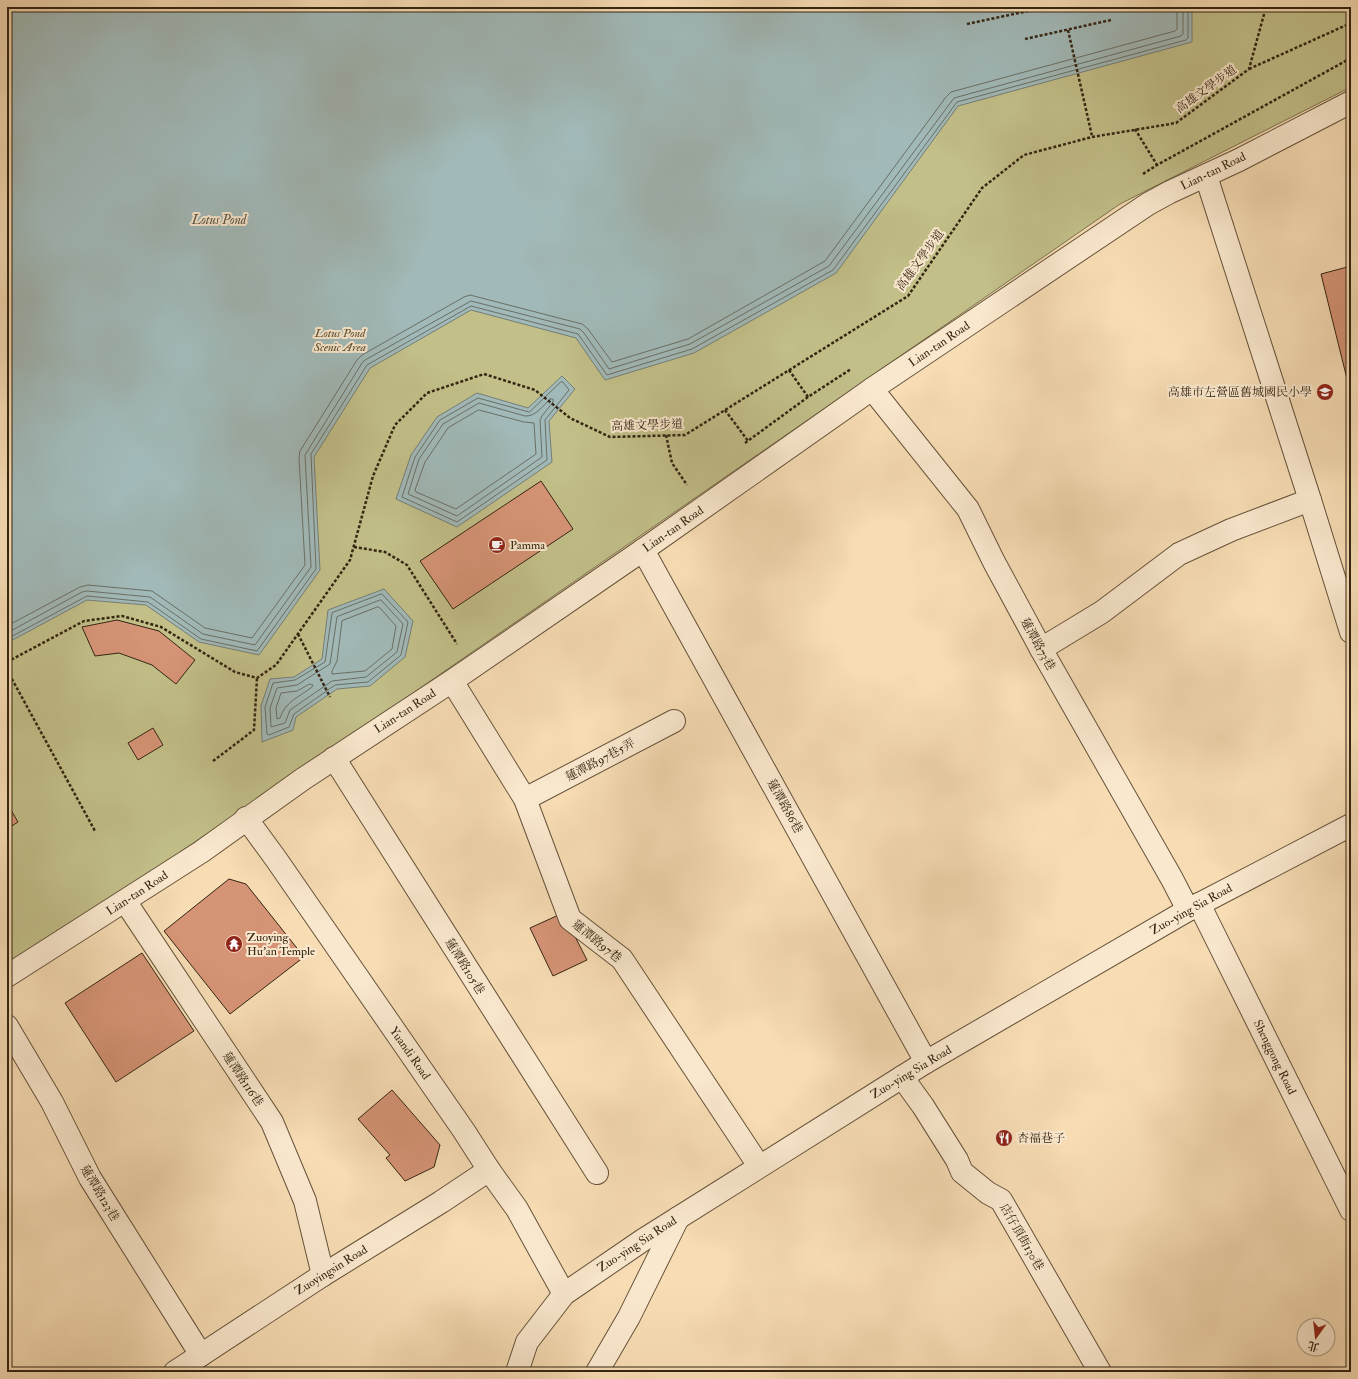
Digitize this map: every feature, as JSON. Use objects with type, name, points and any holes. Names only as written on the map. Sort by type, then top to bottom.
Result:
[{"type":"street","name":"Lian-tan Road","points":[[7,976],[201,852],[246,818],[334,758],[452,681],[643,550],[872,389],[1148,204],[1351,102]]},
{"type":"street","points":[[1206,176],[1351,632]]},
{"type":"street","name":"蓮潭路73巷","points":[[872,389],[968,509],[994,562],[1041,650],[1172,879],[1193,907]]},
{"type":"street","points":[[1041,650],[1102,612],[1179,554],[1231,530],[1310,500]]},
{"type":"street","name":"蓮潭路86巷","points":[[643,550],[926,1062]]},
{"type":"street","name":"蓮潭路97巷","points":[[452,681],[525,799],[570,920],[622,959],[758,1166]]},
{"type":"street","name":"蓮潭路97巷5弄","points":[[525,799],[674,721]]},
{"type":"street","name":"蓮潭路105巷","points":[[334,758],[597,1173]]},
{"type":"street","name":"Yuandi Road","points":[[246,818],[517,1209],[564,1294]]},
{"type":"street","name":"Zuo-ying Sia Road","points":[[517,1372],[527,1342],[564,1294],[643,1240],[758,1166],[926,1062],[1193,907],[1351,825]]},
{"type":"street","name":"蓮潭路116巷","points":[[125,901],[272,1122],[305,1200],[323,1274]]},
{"type":"street","name":"Shenggong Road","points":[[1193,907],[1351,1210]]},
{"type":"street","name":"蓮潭路123巷","points":[[7,1026],[52,1102],[90,1178],[201,1355]]},
{"type":"street","name":"店仔頂街130巷","points":[[902,1077],[957,1160],[962,1172],[988,1193],[1001,1200],[1100,1372]]},
{"type":"street","name":"Zuoyingsin Road","points":[[175,1372],[323,1274],[441,1202],[489,1170]]},
{"type":"street","points":[[598,1372],[629,1317],[678,1218]]},
{"type":"path","points":[[967,24],[1028,11],[1027,7]]},
{"type":"path","name":"高雄文學步道","points":[[1249,69],[1266,7]]},
{"type":"path","points":[[1025,39],[1111,20]]},
{"type":"path","name":"高雄文學步道","points":[[354,547],[373,476],[395,425],[427,393],[484,374],[535,390],[570,418],[610,437],[685,435],[908,296],[982,188],[1024,154],[1092,137],[1176,123],[1249,69],[1351,23]]},
{"type":"path","points":[[1068,30],[1092,137]]},
{"type":"path","points":[[1135,129],[1157,165]]},
{"type":"path","points":[[788,370],[808,397]]},
{"type":"path","points":[[725,410],[748,441]]},
{"type":"path","points":[[666,435],[672,463],[687,485]]},
{"type":"path","points":[[7,662],[84,621],[122,616],[162,627],[235,672],[257,678],[276,665],[350,560],[354,547],[385,552],[407,565],[457,644]]},
{"type":"path","points":[[298,634],[330,697]]},
{"type":"path","points":[[7,670],[95,831]]},
{"type":"path","points":[[213,761],[254,730],[257,678]]},
{"type":"green space","name":"Lotus Pond Scenic Area","points":[[7,7],[1351,7],[1351,87],[1120,204],[387,711],[7,970]]},
{"type":"water","name":"Lotus Pond","points":[[7,7],[1192,7],[1192,42],[958,106],[836,273],[694,353],[605,380],[576,338],[471,310],[370,368],[314,457],[320,570],[259,655],[199,642],[146,605],[87,600],[7,643]]},
{"type":"water","points":[[562,376],[575,389],[549,421],[552,462],[457,527],[396,499],[411,455],[437,417],[477,393],[528,408]]},
{"type":"water","points":[[384,589],[413,621],[405,657],[370,686],[337,689],[296,717],[293,730],[262,742],[261,706],[270,679],[294,677],[322,659],[328,610]]},
{"type":"building","points":[[1351,266],[1351,386],[1349,387],[1321,274]]},
{"type":"building","name":"Pamma","points":[[541,481],[573,529],[453,609],[420,561]]},
{"type":"building","points":[[117,620],[159,631],[195,660],[176,684],[152,665],[119,653],[95,656],[82,627]]},
{"type":"building","points":[[153,728],[163,745],[138,760],[128,743]]},
{"type":"building","points":[[8,805],[18,822],[7,829],[7,806]]},
{"type":"building","name":"Zuoying Hu'an Temple","points":[[229,879],[246,884],[304,957],[230,1014],[164,931]]},
{"type":"building","points":[[563,913],[587,960],[553,976],[530,928]]},
{"type":"building","points":[[142,953],[194,1031],[116,1082],[65,1003]]},
{"type":"building","points":[[392,1090],[440,1145],[434,1167],[405,1181],[386,1158],[390,1155],[358,1119]]},
{"type":"place","name":"高雄市左營區舊城國民小學","points":[[1325,392]]},
{"type":"place","name":"Pamma","points":[[497,545]]},
{"type":"place","name":"Zuoying Hu'an Temple","points":[[234,944]]},
{"type":"place","name":"杏福巷子","points":[[1004,1138]]}]
